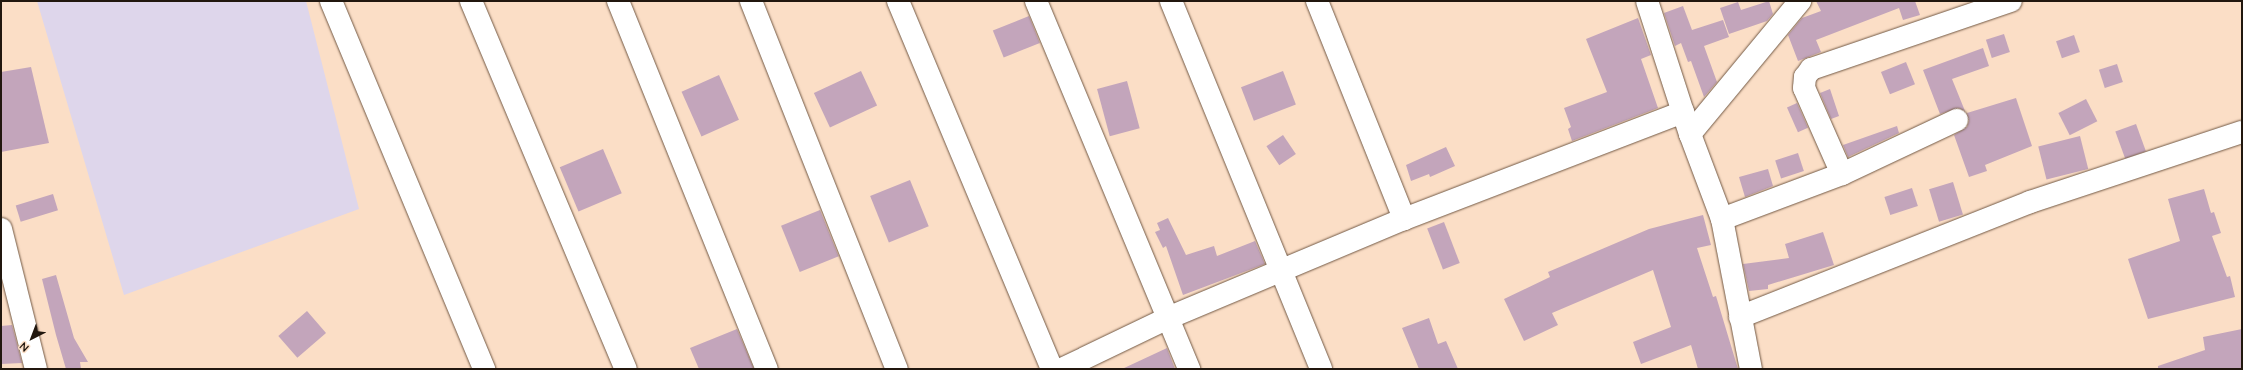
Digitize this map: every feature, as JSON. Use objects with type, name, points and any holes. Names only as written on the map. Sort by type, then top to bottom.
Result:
[{"type":"street","points":[[471,1],[626,369]]},
{"type":"street","points":[[618,1],[767,369]]},
{"type":"street","points":[[751,1],[898,369]]},
{"type":"street","points":[[898,1],[1052,369]]},
{"type":"street","points":[[1036,1],[1189,369]]},
{"type":"street","points":[[1171,1],[1321,369]]},
{"type":"street","points":[[1316,1],[1404,218]]},
{"type":"street","points":[[1647,1],[1690,134],[1722,219],[1751,369]]},
{"type":"street","points":[[1690,134],[1800,1]]},
{"type":"street","points":[[1842,174],[1804,88],[1805,77],[1811,69],[2011,1]]},
{"type":"street","points":[[337,3],[484,369]]},
{"type":"street","points":[[1062,369],[1168,318],[1404,218],[1683,112]]},
{"type":"street","points":[[1722,219],[1842,174],[1956,120]]},
{"type":"street","points":[[1740,316],[2030,202],[2242,132]]},
{"type":"street","points":[[1,229],[36,369]]},
{"type":"shaded area","points":[[37,1],[306,1],[359,209],[124,295]]},
{"type":"building","points":[[1769,1],[1773,14],[1767,21],[1729,34],[1720,8],[1738,2],[1741,10]]},
{"type":"building","points":[[1816,1],[1915,1],[1920,15],[1903,20],[1899,8],[1816,40],[1821,52],[1798,61],[1788,35],[1802,18],[1821,11]]},
{"type":"building","points":[[1683,6],[1692,30],[1723,20],[1729,37],[1704,46],[1717,82],[1704,97],[1691,61],[1688,62],[1681,43],[1675,46],[1664,13]]},
{"type":"building","points":[[1029,16],[1040,43],[1004,57],[993,31]]},
{"type":"building","points":[[1638,18],[1651,55],[1641,59],[1658,108],[1572,141],[1568,129],[1571,127],[1564,108],[1607,92],[1586,39]]},
{"type":"building","points":[[2004,34],[2010,52],[1992,58],[1986,40]]},
{"type":"building","points":[[2074,35],[2080,52],[2062,58],[2056,41]]},
{"type":"building","points":[[1983,48],[1989,66],[1952,79],[1965,111],[1958,108],[1940,114],[1923,70]]},
{"type":"building","points":[[1906,62],[1915,84],[1890,94],[1881,72]]},
{"type":"building","points":[[2117,64],[2123,82],[2105,88],[2099,70]]},
{"type":"building","points":[[31,67],[49,143],[1,152],[1,72]]},
{"type":"building","points":[[861,71],[877,105],[830,127],[814,93]]},
{"type":"building","points":[[1283,71],[1296,105],[1254,121],[1241,87]]},
{"type":"building","points":[[719,75],[739,120],[701,136],[682,92]]},
{"type":"building","points":[[1127,81],[1140,128],[1110,136],[1097,89]]},
{"type":"building","points":[[1830,89],[1839,116],[1831,119],[1820,93]]},
{"type":"building","points":[[2016,98],[2032,146],[1985,165],[1987,171],[1969,177],[1954,135],[1967,127],[1969,121],[1967,113]]},
{"type":"building","points":[[2086,99],[2097,121],[2070,135],[2058,113]]},
{"type":"building","points":[[1797,103],[1808,128],[1798,132],[1787,107]]},
{"type":"building","points":[[2136,124],[2146,151],[2125,159],[2115,132]]},
{"type":"building","points":[[1897,126],[1899,133],[1848,157],[1843,145]]},
{"type":"building","points":[[1283,135],[1296,154],[1279,165],[1266,146]]},
{"type":"building","points":[[2080,136],[2088,169],[2047,179],[2038,146]]},
{"type":"building","points":[[1446,147],[1455,166],[1430,177],[1429,174],[1411,181],[1406,165]]},
{"type":"building","points":[[603,149],[622,193],[578,212],[560,167]]},
{"type":"building","points":[[1798,153],[1804,171],[1781,178],[1775,160]]},
{"type":"building","points":[[1768,169],[1773,186],[1745,197],[1739,177]]},
{"type":"building","points":[[910,180],[929,226],[889,242],[870,196]]},
{"type":"building","points":[[1953,182],[1963,215],[1939,222],[1929,189]]},
{"type":"building","points":[[1912,188],[1918,206],[1890,215],[1884,197]]},
{"type":"building","points":[[2204,189],[2211,213],[2214,212],[2221,233],[2212,236],[2227,277],[2230,276],[2235,297],[2148,319],[2128,259],[2180,241],[2168,199]]},
{"type":"building","points":[[53,194],[58,210],[21,222],[16,205]]},
{"type":"building","points":[[820,210],[839,256],[800,272],[781,226]]},
{"type":"building","points":[[1703,215],[1711,245],[1697,248],[1713,297],[1716,296],[1738,369],[1698,369],[1691,345],[1641,364],[1633,342],[1671,327],[1653,270],[1552,313],[1558,325],[1524,341],[1504,299],[1550,277],[1548,272],[1649,229]]},
{"type":"building","points":[[1168,218],[1186,255],[1214,246],[1217,256],[1255,241],[1265,264],[1183,295],[1166,246],[1163,248],[1155,232],[1160,230],[1157,223]]},
{"type":"building","points":[[1444,222],[1460,263],[1443,270],[1427,228]]},
{"type":"building","points":[[1823,232],[1834,265],[1768,285],[1768,289],[1749,291],[1743,264],[1789,258],[1785,244]]},
{"type":"building","points":[[56,275],[74,338],[88,362],[80,362],[81,369],[66,369],[56,335],[42,279]]},
{"type":"building","points":[[307,311],[326,333],[297,358],[278,336]]},
{"type":"building","points":[[1429,318],[1438,344],[1446,341],[1458,369],[1419,369],[1402,328]]},
{"type":"building","points":[[12,325],[22,363],[1,364],[1,326]]},
{"type":"building","points":[[737,329],[754,369],[699,369],[690,348]]},
{"type":"building","points":[[2242,329],[2242,369],[2158,369],[2158,366],[2205,350],[2203,337]]},
{"type":"building","points":[[1167,348],[1175,369],[1122,369]]}]
